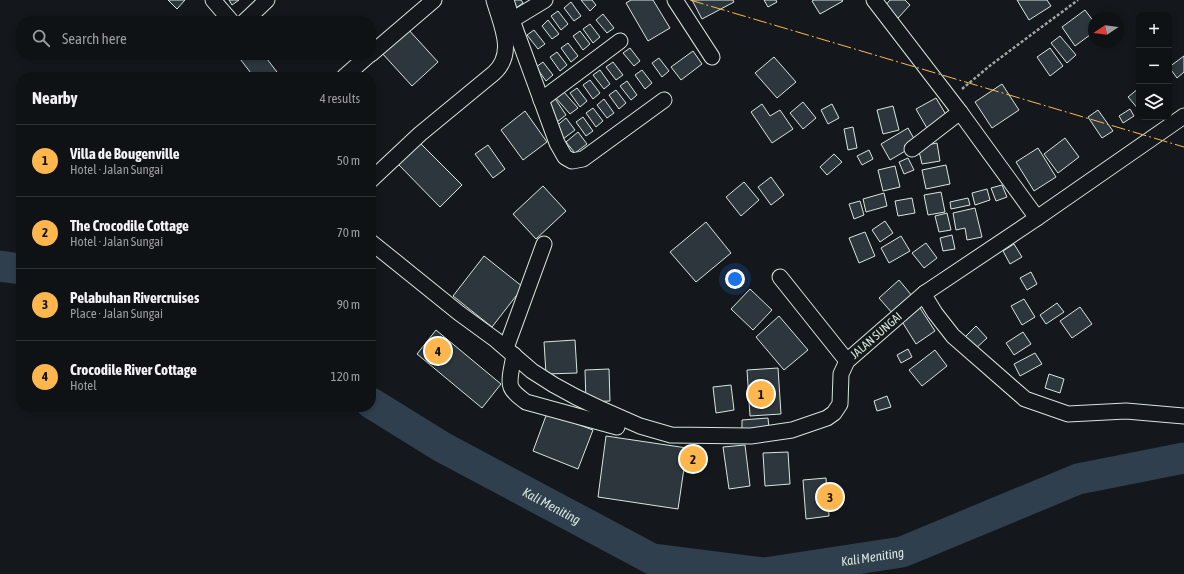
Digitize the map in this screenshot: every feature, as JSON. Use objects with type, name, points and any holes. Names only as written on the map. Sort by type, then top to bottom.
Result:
[{"type":"street","points":[[213,0],[227,16]]},
{"type":"street","points":[[250,16],[267,0]]},
{"type":"street","points":[[376,49],[434,0]]},
{"type":"street","points":[[376,175],[420,134],[501,66],[505,56],[506,45],[494,0]]},
{"type":"street","points":[[506,0],[557,143],[565,157],[572,161],[582,159],[664,100]]},
{"type":"street","points":[[512,20],[544,0]]},
{"type":"street","points":[[675,0],[712,57]]},
{"type":"street","points":[[874,0],[960,112],[1037,218]]},
{"type":"street","points":[[541,100],[620,41]]},
{"type":"street","points":[[350,72],[363,60]]},
{"type":"street","points":[[912,149],[960,112]]},
{"type":"street","name":"JALAN SUNGAI","points":[[376,246],[464,317],[496,340],[532,371],[576,397],[640,426],[671,435],[709,436],[751,436],[792,430],[827,418],[834,413],[840,404],[841,374],[848,361],[925,293],[1037,218],[1184,116]]},
{"type":"street","points":[[544,244],[510,352],[511,388],[526,402],[617,427]]},
{"type":"street","points":[[780,277],[848,361]]},
{"type":"street","points":[[925,293],[927,300],[935,313],[953,336],[1025,399],[1068,414],[1126,411],[1184,416]]},
{"type":"path","points":[[950,99],[992,64],[1078,0]]},
{"type":"building","points":[[168,0],[185,0],[177,9]]},
{"type":"building","points":[[229,0],[239,0],[232,5]]},
{"type":"building","points":[[510,0],[521,0],[523,3],[516,8]]},
{"type":"building","points":[[581,0],[592,0],[596,5],[590,11]]},
{"type":"building","points":[[631,0],[653,0],[670,28],[648,41],[626,3]]},
{"type":"building","points":[[692,0],[733,0],[734,2],[702,19]]},
{"type":"building","points":[[764,0],[776,0],[777,2],[768,7]]},
{"type":"building","points":[[890,0],[905,0],[910,5],[898,18],[885,6]]},
{"type":"building","points":[[1017,0],[1047,0],[1051,6],[1029,20]]},
{"type":"building","points":[[812,1],[843,1],[820,14]]},
{"type":"building","points":[[571,2],[581,16],[574,21],[564,8]]},
{"type":"building","points":[[1085,10],[1088,14],[1088,36],[1075,46],[1062,27]]},
{"type":"building","points":[[558,11],[568,24],[561,30],[551,16]]},
{"type":"building","points":[[603,14],[614,28],[607,33],[596,20]]},
{"type":"building","points":[[548,20],[559,34],[552,39],[542,26]]},
{"type":"building","points":[[590,24],[600,37],[593,43],[583,29]]},
{"type":"building","points":[[407,28],[438,62],[412,86],[381,52]]},
{"type":"building","points":[[534,30],[545,44],[538,49],[527,35]]},
{"type":"building","points":[[580,31],[590,44],[583,50],[573,36]]},
{"type":"building","points":[[1060,36],[1076,55],[1067,63],[1051,43]]},
{"type":"building","points":[[568,43],[578,56],[571,62],[561,48]]},
{"type":"building","points":[[630,48],[640,61],[634,66],[623,53]]},
{"type":"building","points":[[1050,48],[1063,66],[1050,76],[1037,57]]},
{"type":"building","points":[[693,51],[702,64],[681,80],[671,67]]},
{"type":"building","points":[[557,52],[567,65],[560,71],[550,57]]},
{"type":"building","points":[[1184,56],[1184,72],[1177,78],[1172,71],[1172,65]]},
{"type":"building","points":[[774,57],[796,82],[777,98],[755,73]]},
{"type":"building","points":[[659,58],[669,71],[662,77],[652,63]]},
{"type":"building","points":[[241,60],[268,60],[277,72],[250,72]]},
{"type":"building","points":[[543,62],[553,75],[546,81],[536,67]]},
{"type":"building","points":[[613,62],[623,75],[616,80],[606,67]]},
{"type":"building","points":[[600,70],[610,84],[604,89],[593,75]]},
{"type":"building","points":[[642,70],[652,83],[645,89],[635,75]]},
{"type":"building","points":[[590,80],[600,93],[593,99],[583,85]]},
{"type":"building","points":[[627,81],[637,95],[631,100],[620,86]]},
{"type":"building","points":[[1002,84],[1019,110],[992,128],[975,102]]},
{"type":"building","points":[[577,88],[587,101],[580,107],[570,93]]},
{"type":"building","points":[[616,90],[626,103],[619,109],[609,95]]},
{"type":"building","points":[[1136,90],[1136,106],[1128,97]]},
{"type":"building","points":[[563,91],[578,108],[570,114],[555,97]]},
{"type":"building","points":[[554,97],[566,115],[557,122],[544,104]]},
{"type":"building","points":[[936,98],[948,118],[928,130],[916,109]]},
{"type":"building","points":[[604,99],[614,113],[607,118],[597,105]]},
{"type":"building","points":[[803,102],[816,118],[803,129],[790,113]]},
{"type":"building","points":[[762,104],[770,116],[780,110],[793,129],[772,143],[751,112]]},
{"type":"building","points":[[832,104],[839,118],[828,124],[821,110]]},
{"type":"building","points":[[893,106],[899,130],[883,134],[877,110]]},
{"type":"building","points":[[593,108],[603,121],[596,127],[586,113]]},
{"type":"building","points":[[1130,109],[1134,116],[1123,123],[1119,116]]},
{"type":"building","points":[[1098,110],[1113,131],[1102,138],[1088,117]]},
{"type":"building","points":[[525,111],[547,142],[523,160],[501,130]]},
{"type":"building","points":[[583,117],[593,131],[586,136],[576,122]]},
{"type":"building","points":[[566,118],[575,130],[563,139],[554,128]]},
{"type":"building","points":[[853,127],[857,148],[848,150],[844,129]]},
{"type":"building","points":[[908,128],[917,144],[890,160],[881,144]]},
{"type":"building","points":[[578,132],[587,144],[575,153],[566,142]]},
{"type":"building","points":[[1065,138],[1079,157],[1058,173],[1044,154]]},
{"type":"building","points":[[418,141],[462,185],[440,207],[397,163]]},
{"type":"building","points":[[937,143],[940,161],[922,164],[918,147]]},
{"type":"building","points":[[488,145],[505,169],[493,178],[475,154]]},
{"type":"building","points":[[1038,148],[1056,177],[1034,191],[1016,162]]},
{"type":"building","points":[[869,150],[873,159],[862,165],[857,156]]},
{"type":"building","points":[[834,154],[842,162],[827,175],[820,167]]},
{"type":"building","points":[[908,158],[914,170],[904,174],[899,162]]},
{"type":"building","points":[[946,165],[950,184],[926,189],[922,170]]},
{"type":"building","points":[[895,166],[900,187],[883,191],[878,170]]},
{"type":"building","points":[[771,177],[784,195],[771,205],[758,187]]},
{"type":"building","points":[[744,182],[759,200],[741,216],[726,197]]},
{"type":"building","points":[[1002,185],[1007,197],[996,201],[991,188]]},
{"type":"building","points":[[543,186],[566,211],[536,239],[513,214]]},
{"type":"building","points":[[987,189],[990,200],[975,205],[972,193]]},
{"type":"building","points":[[941,192],[945,212],[928,215],[924,195]]},
{"type":"building","points":[[884,193],[887,206],[866,212],[863,199]]},
{"type":"building","points":[[912,198],[915,213],[898,216],[895,201]]},
{"type":"building","points":[[968,198],[970,205],[951,209],[950,202]]},
{"type":"building","points":[[860,201],[864,215],[854,219],[849,204]]},
{"type":"building","points":[[975,208],[982,237],[967,240],[965,228],[956,230],[953,213]]},
{"type":"building","points":[[947,213],[951,230],[939,232],[935,216]]},
{"type":"building","points":[[885,221],[893,233],[880,242],[872,230]]},
{"type":"building","points":[[706,222],[731,253],[696,282],[670,252]]},
{"type":"building","points":[[865,232],[875,256],[859,263],[849,238]]},
{"type":"building","points":[[952,235],[955,249],[943,251],[940,238]]},
{"type":"building","points":[[901,236],[910,251],[889,263],[881,248]]},
{"type":"building","points":[[926,243],[937,258],[924,268],[912,253]]},
{"type":"building","points":[[1014,244],[1022,257],[1010,264],[1003,251]]},
{"type":"building","points":[[484,256],[523,287],[492,327],[453,296]]},
{"type":"building","points":[[1031,272],[1037,284],[1027,290],[1020,278]]},
{"type":"building","points":[[899,280],[913,297],[893,314],[879,298]]},
{"type":"building","points":[[750,289],[772,310],[753,330],[731,309]]},
{"type":"building","points":[[1024,299],[1035,317],[1022,325],[1011,306]]},
{"type":"building","points":[[1057,303],[1064,312],[1046,324],[1040,315]]},
{"type":"building","points":[[1080,307],[1092,324],[1072,338],[1060,321]]},
{"type":"building","points":[[920,308],[935,331],[916,344],[901,320]]},
{"type":"building","points":[[779,316],[808,350],[784,370],[756,337]]},
{"type":"building","points":[[976,326],[987,338],[974,350],[964,338]]},
{"type":"building","points":[[436,330],[501,384],[482,408],[417,354]]},
{"type":"building","points":[[1023,332],[1031,344],[1014,355],[1006,343]]},
{"type":"building","points":[[575,340],[577,373],[546,374],[544,342]]},
{"type":"building","points":[[908,349],[912,357],[901,363],[897,355]]},
{"type":"building","points":[[935,350],[947,366],[922,386],[909,370]]},
{"type":"building","points":[[1035,353],[1042,364],[1020,376],[1014,364]]},
{"type":"building","points":[[778,368],[781,414],[750,416],[747,370]]},
{"type":"building","points":[[609,369],[610,401],[586,402],[585,370]]},
{"type":"building","points":[[1049,374],[1064,379],[1060,393],[1045,388]]},
{"type":"building","points":[[731,385],[734,410],[716,413],[713,387]]},
{"type":"building","points":[[887,396],[891,407],[877,411],[874,401]]},
{"type":"building","points":[[547,413],[593,430],[578,469],[533,451]]},
{"type":"building","points":[[768,418],[769,428],[742,429],[742,420]]},
{"type":"building","points":[[606,436],[687,448],[678,509],[598,497]]},
{"type":"building","points":[[745,445],[750,486],[729,489],[723,447]]},
{"type":"building","points":[[788,452],[790,484],[765,486],[763,453]]},
{"type":"building","points":[[826,478],[829,516],[806,519],[803,480]]},
{"type":"waterway","name":"Kali Meniting","points":[[0,266],[16,268]]},
{"type":"waterway","name":"Kali Meniting","points":[[376,406],[442,447],[652,559],[764,573],[902,552],[1078,479],[1184,458]]},
{"type":"power","points":[[690,0],[1184,147]]},
{"type":"place","name":"Crocodile River Cottage","points":[[438,351]]},
{"type":"place","name":"Villa de Bougenville","points":[[761,394]]},
{"type":"place","name":"The Crocodile Cottage","points":[[693,459]]},
{"type":"place","name":"Pelabuhan Rivercruises","points":[[830,497]]}]
